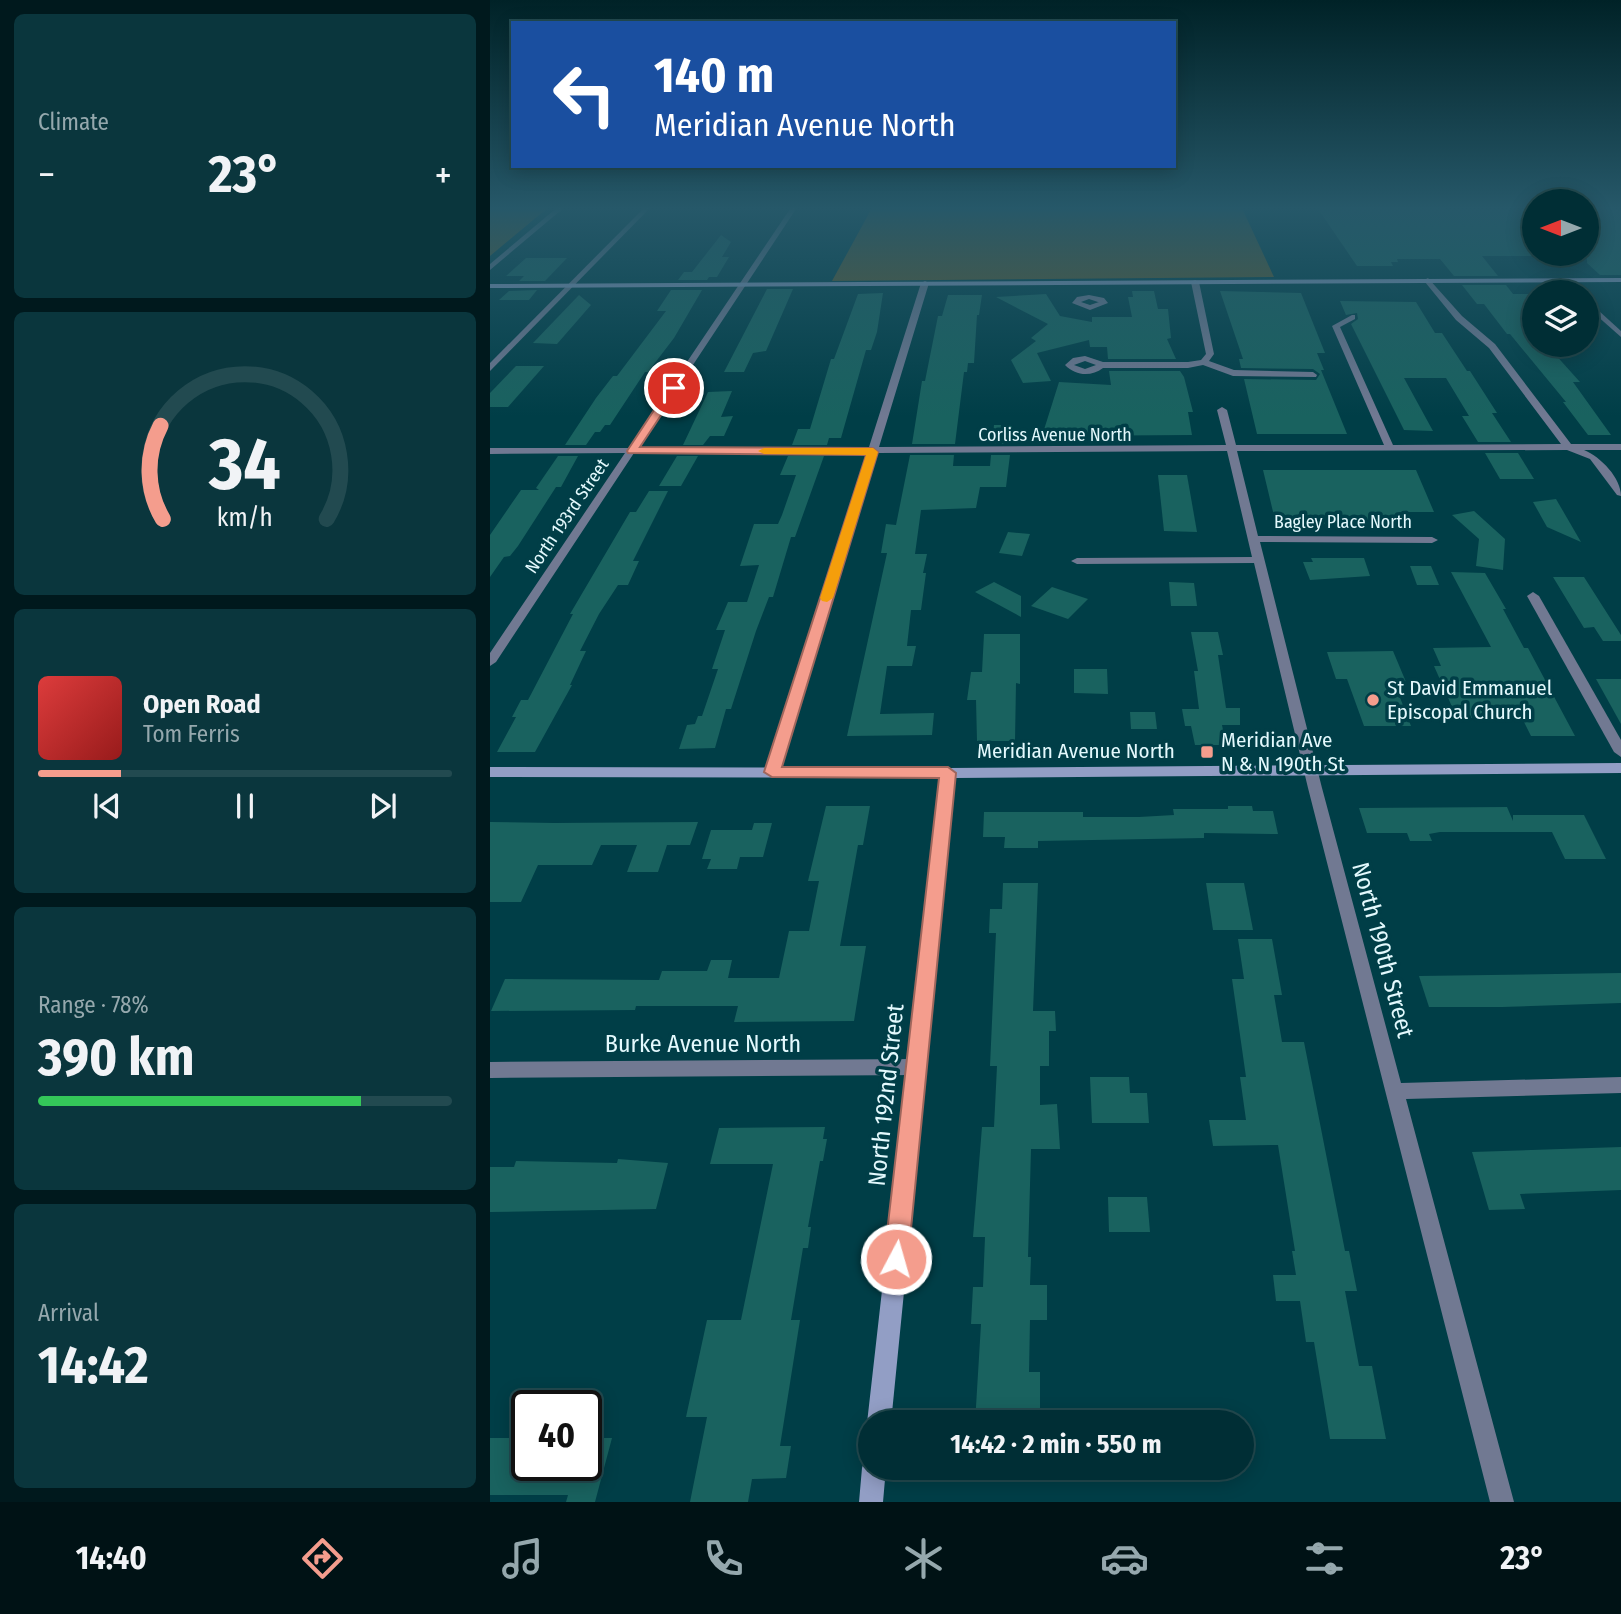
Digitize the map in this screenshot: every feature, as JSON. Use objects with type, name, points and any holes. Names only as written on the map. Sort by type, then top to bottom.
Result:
[{"type":"street","points":[[490,368],[580,276]]},
{"type":"street","name":"North 193rd Street","points":[[490,662],[749,276]]},
{"type":"street","points":[[1428,280],[1459,318],[1492,346],[1568,447],[1593,457],[1621,493]]},
{"type":"street","points":[[490,286],[1522,280]]},
{"type":"street","points":[[1599,280],[1621,280]]},
{"type":"street","points":[[1085,281],[1089,297]]},
{"type":"street","points":[[1195,282],[1210,354],[1204,362]]},
{"type":"street","points":[[772,772],[925,283]]},
{"type":"street","points":[[1599,314],[1621,335]]},
{"type":"street","points":[[1352,317],[1336,326],[1390,448]]},
{"type":"street","points":[[1101,365],[1188,365],[1204,362],[1233,373],[1247,375],[1313,375]]},
{"type":"street","name":"North 190th Street","points":[[1223,410],[1310,770],[1502,1502]]},
{"type":"street","name":"Corliss Avenue North","points":[[490,451],[873,452],[1621,447]]},
{"type":"street","name":"Bagley Place North","points":[[1255,540],[1432,540]]},
{"type":"street","points":[[1077,561],[1259,560]]},
{"type":"street","points":[[1534,596],[1621,752]]},
{"type":"street","name":"Meridian Avenue North","points":[[490,772],[948,773],[1621,768]]},
{"type":"street","name":"North 192nd Street","points":[[880,1410],[948,773]]},
{"type":"street","name":"Burke Avenue North","points":[[490,1070],[917,1067]]},
{"type":"street","points":[[1394,1091],[1621,1085]]},
{"type":"street","points":[[871,1502],[873,1480]]},
{"type":"shaded area","points":[[835,276],[1274,277],[832,281]]},
{"type":"building","points":[[524,276],[550,276],[545,281],[519,281]]},
{"type":"building","points":[[681,276],[718,276],[709,277],[707,280],[678,280]]},
{"type":"building","points":[[1462,285],[1506,285],[1513,294],[1522,294],[1522,349],[1484,304],[1477,304]]},
{"type":"building","points":[[767,289],[793,289],[766,351],[753,353],[744,372],[724,372]]},
{"type":"building","points":[[537,290],[529,300],[499,300],[509,291]]},
{"type":"building","points":[[671,290],[702,290],[674,338],[648,372],[645,372],[610,425],[605,425],[600,432],[595,432],[586,445],[565,445],[596,398],[613,376],[617,376],[666,311],[657,311]]},
{"type":"building","points":[[1132,291],[1154,291],[1158,309],[1168,309],[1171,338],[1167,339],[1176,359],[1108,359],[1107,347],[1090,347],[1089,340],[1037,353],[1051,381],[1023,383],[1011,360],[1036,341],[1031,338],[1048,324],[996,297],[1046,294],[1060,316],[1092,322],[1092,317],[1132,317],[1128,297],[1133,297]]},
{"type":"building","points":[[1220,291],[1301,293],[1325,353],[1317,353],[1324,370],[1321,370],[1347,434],[1257,434],[1244,379],[1316,380],[1320,374],[1313,369],[1241,368],[1239,359],[1243,359]]},
{"type":"building","points":[[883,293],[877,332],[871,350],[866,350],[841,438],[829,438],[827,445],[792,445],[798,429],[810,429],[831,359],[834,359],[858,294]]},
{"type":"building","points":[[579,295],[591,305],[557,344],[533,343]]},
{"type":"building","points":[[948,295],[982,295],[977,315],[974,363],[968,363],[967,372],[964,372],[955,444],[912,444],[922,381],[925,381],[938,316],[942,316]]},
{"type":"building","points":[[1340,301],[1416,302],[1435,333],[1442,333],[1467,371],[1470,371],[1497,413],[1492,413],[1511,442],[1478,442],[1462,416],[1469,416],[1446,378],[1404,378],[1433,431],[1404,430],[1351,324],[1358,319],[1357,313],[1346,315]]},
{"type":"building","points":[[1529,357],[1558,357],[1580,382],[1573,382],[1611,435],[1588,435],[1563,402],[1566,402]]},
{"type":"building","points":[[516,366],[544,366],[508,407],[490,407],[490,393]]},
{"type":"building","points":[[1109,371],[1180,371],[1193,412],[1188,412],[1192,435],[1042,436],[1059,382],[1111,385]]},
{"type":"building","points":[[732,391],[721,417],[733,416],[724,436],[710,436],[703,445],[683,445],[708,392]]},
{"type":"building","points":[[994,425],[1013,425],[1011,444],[992,444]]},
{"type":"building","points":[[1485,453],[1518,453],[1534,479],[1500,479]]},
{"type":"building","points":[[910,455],[954,455],[953,466],[990,466],[991,455],[1010,455],[1006,487],[980,487],[976,508],[921,510],[915,554],[927,554],[923,573],[926,573],[921,610],[911,610],[907,646],[916,646],[912,666],[887,666],[880,714],[934,713],[932,735],[847,736],[887,553],[881,553],[886,524],[896,525]]},
{"type":"building","points":[[558,456],[578,456],[561,487],[556,487],[518,546],[510,556],[504,557],[490,577],[490,535],[521,490],[539,490],[536,488]]},
{"type":"building","points":[[677,456],[698,456],[681,486],[659,486]]},
{"type":"building","points":[[788,456],[824,456],[795,537],[791,537],[773,597],[769,597],[756,631],[731,709],[726,709],[715,748],[679,749],[687,725],[695,724],[698,716],[702,716],[718,669],[712,669],[725,630],[716,630],[728,602],[747,602],[759,565],[740,566],[754,524],[778,524],[782,515],[796,475],[780,475]]},
{"type":"building","points":[[1263,470],[1416,470],[1434,512],[1404,512],[1406,516],[1380,516],[1382,520],[1352,520],[1354,524],[1305,524],[1304,521],[1275,520]]},
{"type":"building","points":[[1158,475],[1187,475],[1197,532],[1164,531]]},
{"type":"building","points":[[649,491],[668,491],[633,561],[639,561],[628,585],[618,585],[599,614],[580,651],[586,651],[572,685],[535,752],[497,752],[516,717],[512,717],[521,700],[528,700],[573,614],[570,614],[630,512],[636,512]]},
{"type":"building","points":[[1556,499],[1581,542],[1547,527],[1533,502]]},
{"type":"building","points":[[1474,511],[1505,539],[1503,570],[1476,566],[1479,539],[1452,515]]},
{"type":"building","points":[[1008,532],[1030,534],[1022,556],[999,553]]},
{"type":"building","points":[[1311,558],[1364,558],[1370,576],[1310,580],[1303,562],[1313,562]]},
{"type":"building","points":[[1410,566],[1431,566],[1439,585],[1417,585]]},
{"type":"building","points":[[1451,572],[1485,573],[1524,648],[1528,648],[1575,736],[1531,736],[1522,718],[1457,718],[1434,666],[1441,666],[1433,648],[1491,647]]},
{"type":"building","points":[[1553,577],[1584,577],[1621,635],[1621,641],[1603,641],[1594,627],[1584,628]]},
{"type":"building","points":[[994,582],[1021,596],[1021,617],[975,592]]},
{"type":"building","points":[[1169,582],[1194,583],[1197,606],[1171,606]]},
{"type":"building","points":[[1052,587],[1088,599],[1068,619],[1031,606]]},
{"type":"building","points":[[1191,632],[1218,632],[1223,655],[1218,655],[1226,708],[1240,708],[1240,725],[1222,725],[1226,745],[1195,745],[1191,726],[1185,726],[1182,709],[1199,709],[1194,671],[1198,671]]},
{"type":"building","points":[[984,634],[1020,634],[1020,684],[1016,683],[1015,741],[977,741],[976,700],[967,700],[971,672],[982,672]]},
{"type":"building","name":"St David Emmanuel Episcopal Church","points":[[1393,651],[1406,682],[1394,682],[1411,726],[1364,726],[1347,679],[1336,679],[1327,652]]},
{"type":"building","points":[[1074,669],[1107,669],[1108,694],[1074,693]]},
{"type":"building","points":[[1596,679],[1621,679],[1621,724]]},
{"type":"building","points":[[1130,712],[1155,712],[1157,729],[1131,729]]},
{"type":"building","points":[[826,806],[870,806],[863,845],[858,845],[840,946],[866,946],[854,1021],[734,1022],[738,1006],[491,1011],[505,979],[659,980],[662,971],[707,971],[711,960],[732,960],[728,978],[779,978],[789,931],[809,931],[819,881],[808,881]]},
{"type":"building","points":[[1228,806],[1252,806],[1253,811],[1273,811],[1278,834],[1204,833],[1204,838],[1038,841],[1038,848],[1004,848],[1005,837],[983,837],[984,812],[1083,812],[1083,817],[1139,817],[1174,815],[1173,809],[1228,809]]},
{"type":"building","points":[[1507,807],[1513,821],[1513,815],[1584,815],[1606,859],[1565,859],[1552,832],[1440,832],[1429,834],[1432,841],[1410,841],[1407,833],[1367,833],[1359,808]]},
{"type":"building","points":[[490,822],[698,822],[690,845],[667,845],[658,872],[627,872],[637,845],[601,845],[592,865],[538,865],[521,902],[490,902]]},
{"type":"building","points":[[754,823],[772,823],[763,857],[740,857],[737,869],[707,869],[711,859],[702,859],[711,830],[752,830]]},
{"type":"building","points":[[1003,883],[1038,883],[1033,1011],[1055,1011],[1056,1031],[1049,1031],[1049,1066],[1040,1066],[1040,1105],[1057,1104],[1060,1149],[1031,1149],[1028,1257],[1031,1257],[1030,1285],[1047,1285],[1047,1320],[1030,1320],[1029,1372],[1040,1372],[1040,1410],[976,1410],[981,1324],[971,1324],[973,1287],[983,1287],[985,1237],[973,1237],[982,1127],[994,1127],[997,1066],[990,1066],[996,933],[989,933],[990,909],[1002,909]]},
{"type":"building","points":[[1206,883],[1244,883],[1253,930],[1213,930]]},
{"type":"building","points":[[1238,939],[1272,939],[1282,995],[1274,995],[1282,1042],[1304,1042],[1345,1251],[1349,1251],[1357,1291],[1345,1291],[1359,1366],[1372,1366],[1386,1439],[1330,1439],[1314,1342],[1306,1342],[1300,1301],[1276,1301],[1273,1275],[1296,1275],[1292,1251],[1295,1251],[1278,1145],[1213,1146],[1209,1120],[1246,1120],[1240,1077],[1246,1077],[1232,979],[1244,979]]},
{"type":"building","points":[[1621,973],[1621,1003],[1502,1007],[1429,1007],[1419,976]]},
{"type":"building","points":[[1090,1077],[1129,1077],[1130,1093],[1147,1093],[1149,1123],[1092,1123]]},
{"type":"building","points":[[825,1127],[823,1139],[827,1139],[823,1161],[820,1161],[808,1227],[811,1227],[808,1248],[803,1248],[791,1320],[800,1320],[780,1446],[791,1446],[786,1478],[752,1479],[748,1502],[690,1502],[707,1417],[686,1417],[707,1320],[741,1320],[773,1164],[710,1164],[719,1128]]},
{"type":"building","points":[[1621,1147],[1621,1190],[1520,1194],[1525,1209],[1489,1210],[1472,1152]]},
{"type":"building","points":[[618,1159],[668,1163],[656,1209],[490,1212],[490,1167],[514,1167],[516,1161],[617,1163]]},
{"type":"building","points":[[1108,1197],[1147,1197],[1150,1232],[1109,1232]]},
{"type":"building","points":[[490,1438],[511,1438],[511,1481],[601,1481],[595,1502],[566,1502],[568,1495],[490,1495]]},
{"type":"building","points":[[602,1438],[612,1438],[602,1476]]},
{"type":"slow traffic","points":[[764,451],[873,452],[827,598]]},
{"type":"place","name":"St David Emmanuel Episcopal Church","points":[[1373,700]]},
{"type":"place","name":"Meridian Ave N & N 190th St","points":[[1207,752]]},
{"type":"route","points":[[674,388],[632,451],[873,452],[772,772],[948,773],[896,1259]]}]
